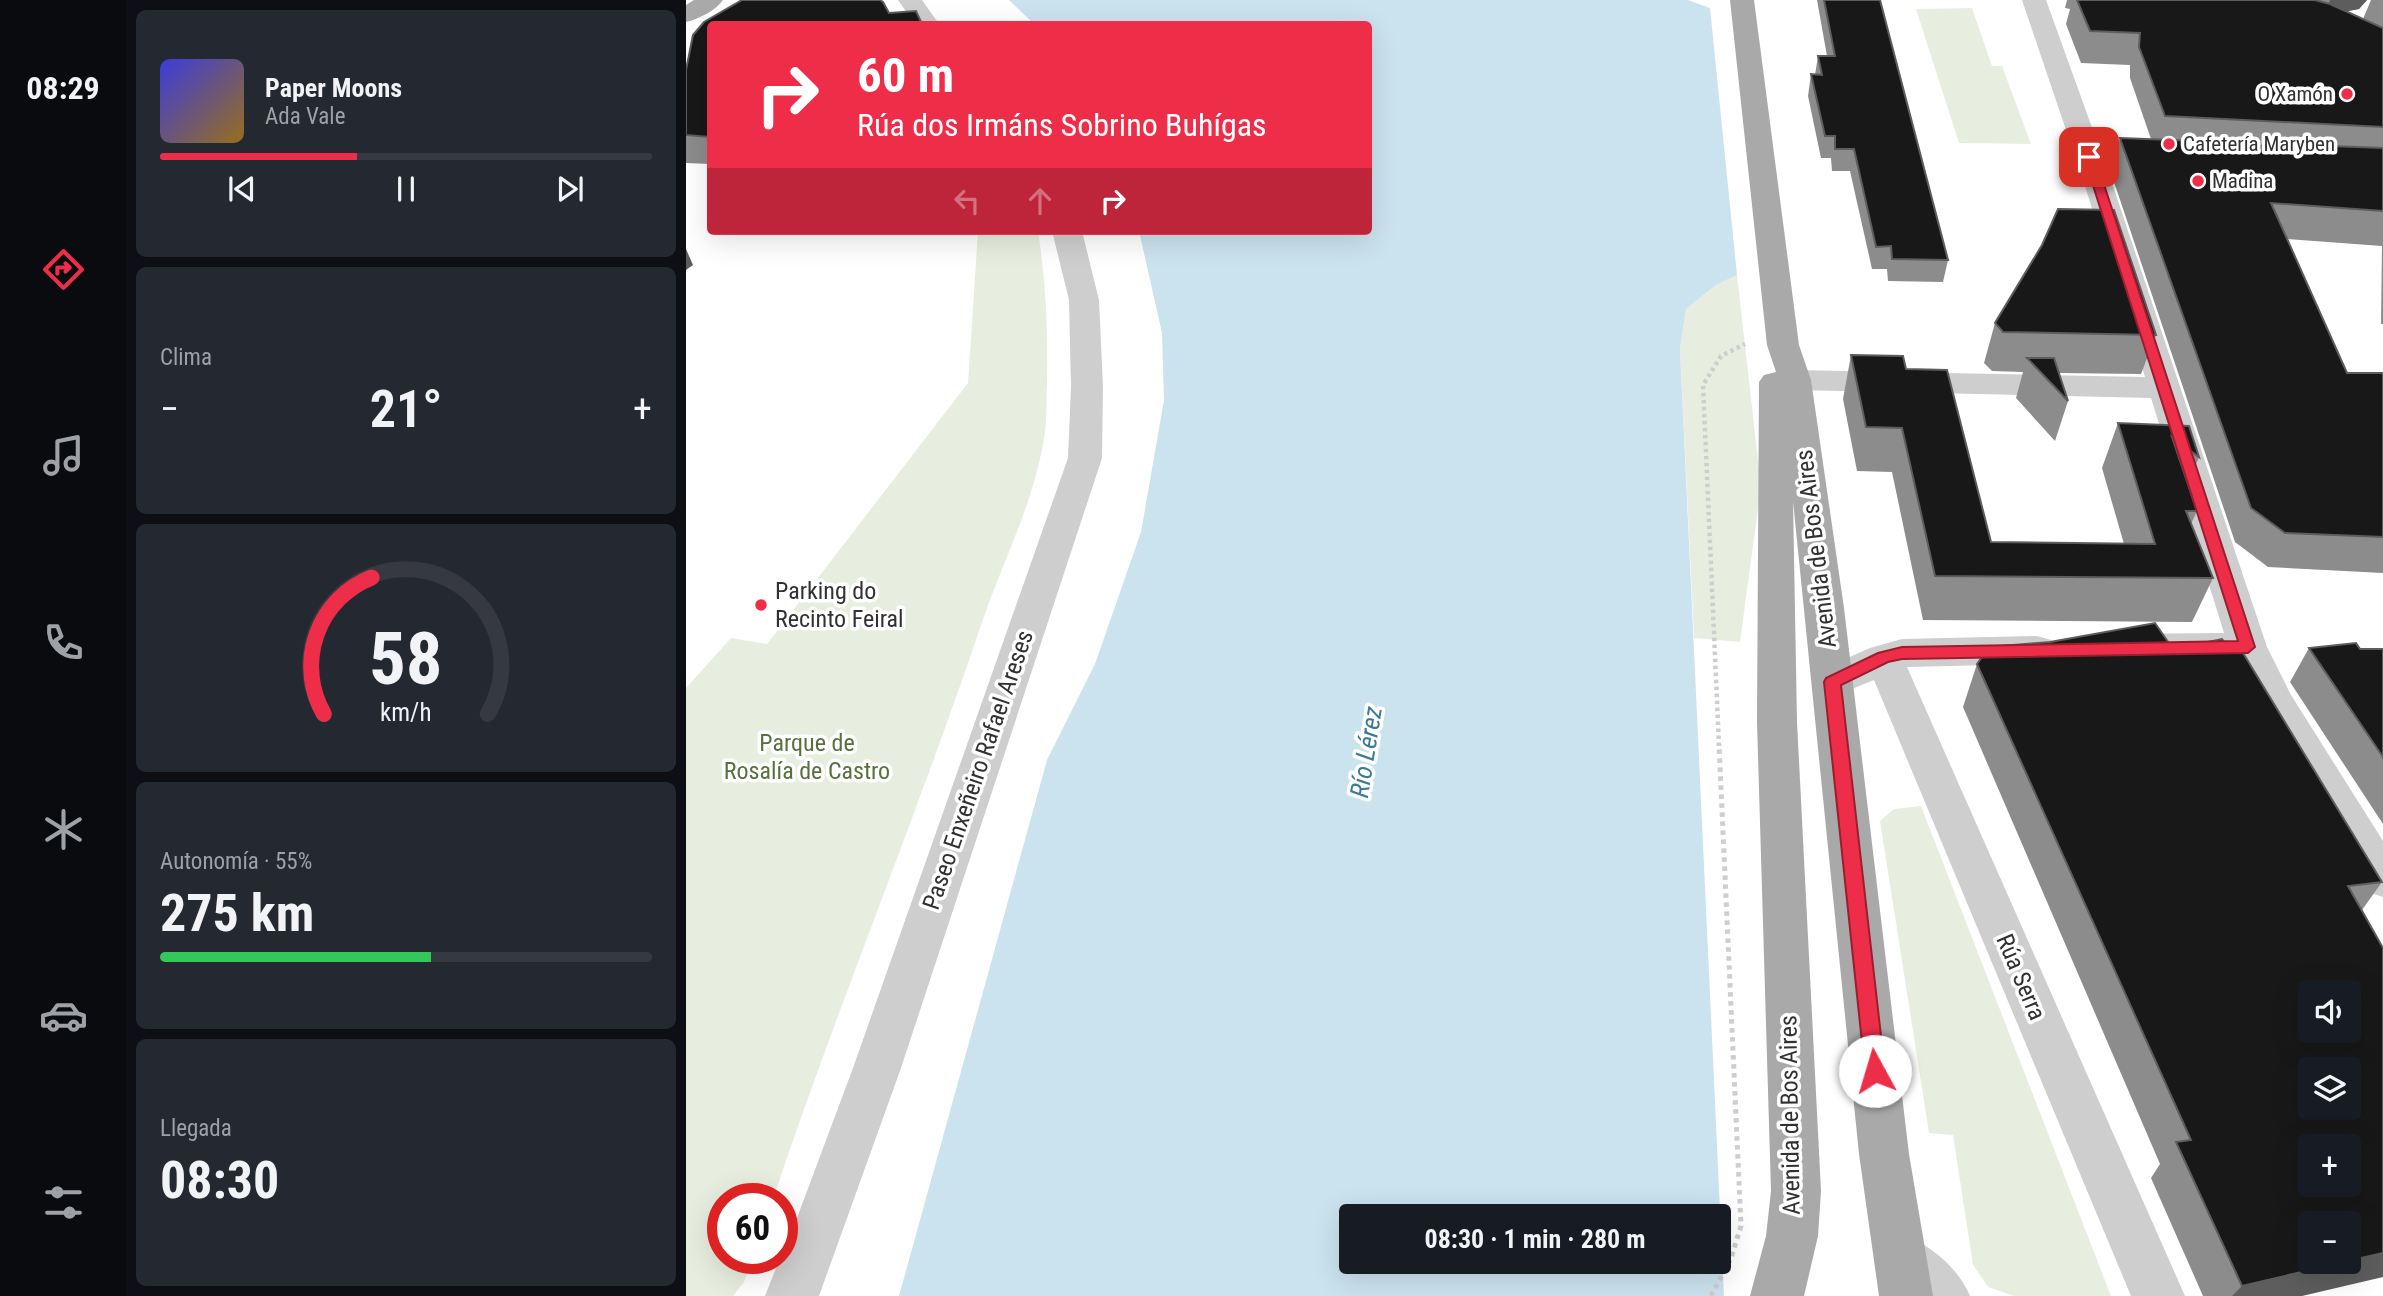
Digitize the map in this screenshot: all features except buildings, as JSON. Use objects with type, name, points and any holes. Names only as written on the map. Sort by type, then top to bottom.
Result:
[{"type":"main road","points":[[686,15],[711,0]]},
{"type":"main road","name":"Avenida de Bos Aires","points":[[1741,2],[1767,341],[1775,382],[1777,722],[1796,1191],[1792,1236],[1777,1296]]},
{"type":"main road","name":"Avenida de Bos Aires","points":[[1767,341],[1795,380],[1832,682],[1884,1154],[1904,1277]]},
{"type":"street","points":[[910,0],[926,21]]},
{"type":"street","points":[[2034,0],[2103,157],[2165,388],[2248,647],[2275,702],[2383,879]]},
{"type":"street","name":"Paseo Enxeñeiro Rafael Areses","points":[[792,1296],[877,1068],[1084,458],[1087,387],[1084,300],[1068,235]]},
{"type":"street","points":[[1795,380],[2165,388]]},
{"type":"street","points":[[1832,682],[1884,657],[1902,653],[2248,647]]},
{"type":"street","name":"Rúa Serra","points":[[1884,657],[2158,1296]]},
{"type":"street","points":[[1904,1277],[1943,1296]]},
{"type":"path","points":[[1711,1296],[1731,1258],[1741,1226],[1703,385],[1721,356],[1745,344],[1767,341]]},
{"type":"green space","points":[[1972,8],[1992,66],[2002,66],[2031,144],[1959,143],[1916,9]]},
{"type":"green space","name":"Parque de Rosalía de Castro","points":[[978,235],[1039,235],[1046,307],[1045,431],[1041,456],[1027,504],[779,1183],[707,1183],[707,1274],[747,1274],[744,1282],[733,1296],[686,1296],[686,688],[731,638],[767,644],[968,383]]},
{"type":"green space","points":[[1737,275],[1761,487],[1740,642],[1694,638],[1680,349],[1686,309],[1716,285]]},
{"type":"green space","points":[[1921,806],[2111,1296],[2014,1296],[1988,1287],[1973,1265],[1953,1135],[1929,1133],[1880,821],[1894,809]]},
{"type":"water","name":"Río Lérez","points":[[1009,0],[1688,0],[1710,8],[1737,275],[1716,285],[1686,309],[1680,349],[1720,1204],[1339,1204],[1339,1274],[1723,1274],[1724,1296],[899,1296],[1047,760],[1095,664],[1141,532],[1164,400],[1162,333],[1140,235],[1372,235],[1372,21],[1031,21]]},
{"type":"place","name":"O Xamón","points":[[2347,94]]},
{"type":"place","name":"Cafetería Maryben","points":[[2169,144]]},
{"type":"place","name":"Madina","points":[[2198,181]]},
{"type":"place","name":"Parking do Recinto Feiral","points":[[761,605]]},
{"type":"route","points":[[1875,1071],[1832,682],[1884,657],[1902,653],[2182,646],[2248,647],[2089,157]]}]
